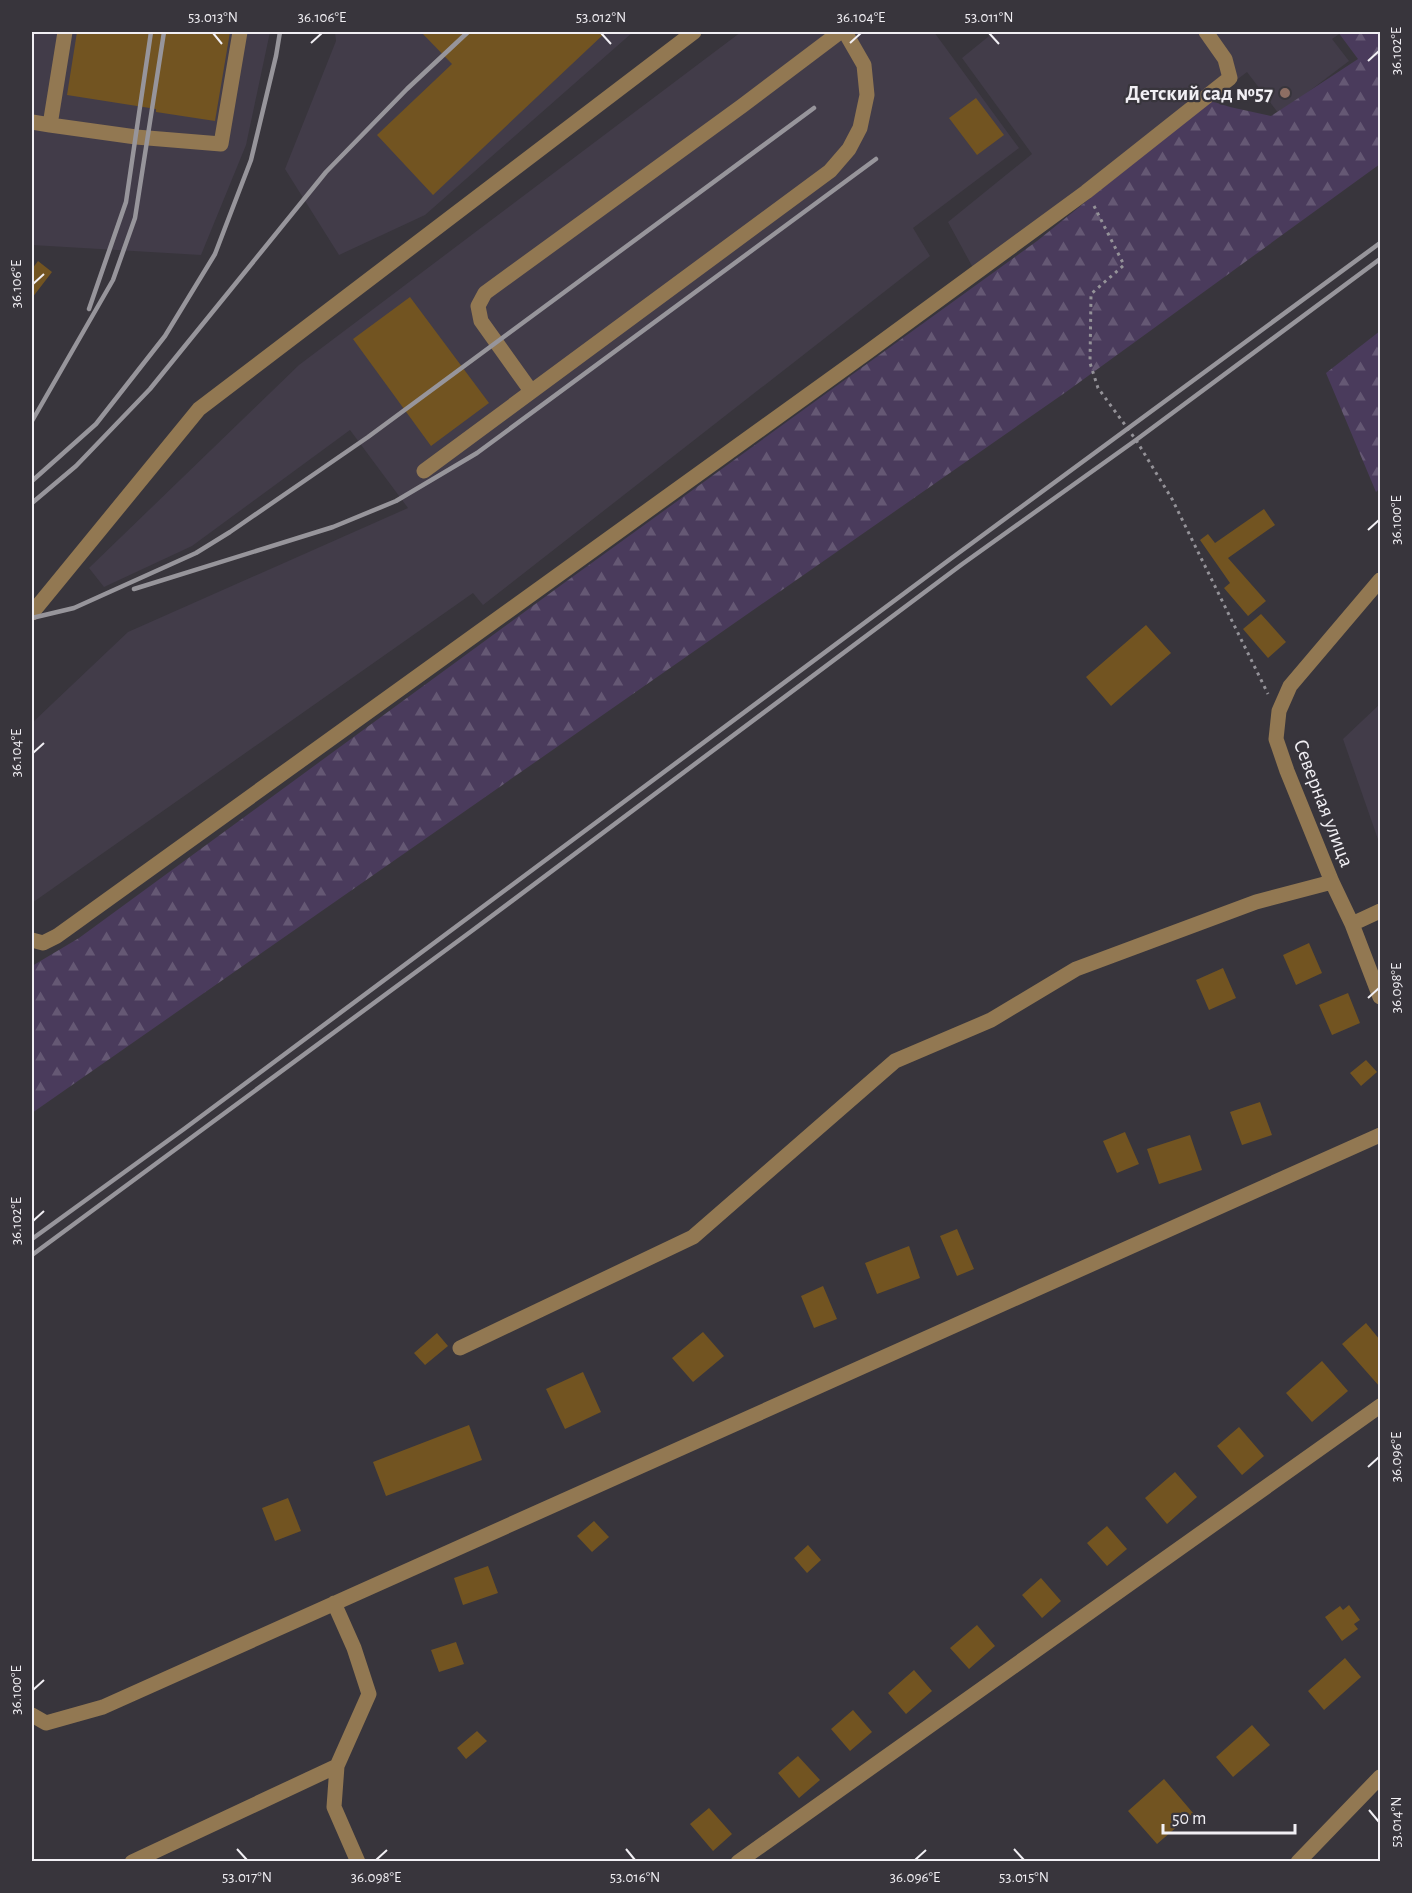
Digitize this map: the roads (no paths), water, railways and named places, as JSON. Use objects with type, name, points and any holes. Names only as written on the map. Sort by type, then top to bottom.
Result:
[{"type":"street","points":[[50,125],[65,32]]},
{"type":"street","points":[[32,122],[136,137],[221,144],[240,32]]},
{"type":"street","points":[[32,613],[199,409],[694,32]]},
{"type":"street","points":[[531,391],[481,321],[478,306],[485,293],[840,32]]},
{"type":"street","points":[[424,471],[830,171],[849,149],[860,128],[867,95],[864,64],[845,32]]},
{"type":"street","points":[[32,940],[44,943],[57,936],[1086,192],[1230,78],[1225,59],[1206,32]]},
{"type":"street","name":"Северная улица","points":[[1380,580],[1290,686],[1279,711],[1276,739],[1380,997]]},
{"type":"street","points":[[460,1348],[693,1237],[895,1061],[991,1020],[1076,969],[1256,902],[1332,882]]},
{"type":"street","points":[[1352,924],[1380,911]]},
{"type":"street","points":[[32,1715],[46,1723],[103,1707],[1380,1135]]},
{"type":"street","points":[[738,1862],[1380,1406]]},
{"type":"street","points":[[334,1603],[354,1647],[369,1694],[337,1766],[334,1808],[358,1862]]},
{"type":"street","points":[[132,1862],[337,1766]]},
{"type":"street","points":[[1298,1862],[1380,1778]]},
{"type":"railway","points":[[89,309],[126,202],[151,32]]},
{"type":"railway","points":[[32,421],[113,280],[135,218],[164,32]]},
{"type":"railway","points":[[32,481],[96,424],[165,336],[215,254],[251,160],[280,32]]},
{"type":"railway","points":[[32,503],[76,466],[150,389],[326,172],[407,89],[468,32]]},
{"type":"railway","points":[[32,618],[74,608],[196,553],[230,532],[368,437],[814,108]]},
{"type":"railway","points":[[134,589],[333,527],[396,501],[477,453],[876,159]]},
{"type":"railway","points":[[32,1239],[184,1129],[949,560],[1380,243]]},
{"type":"railway","points":[[32,1255],[473,930],[961,565],[1136,440],[1380,259]]},
{"type":"place","name":"Детский сад №57","points":[[1285,93]]}]
